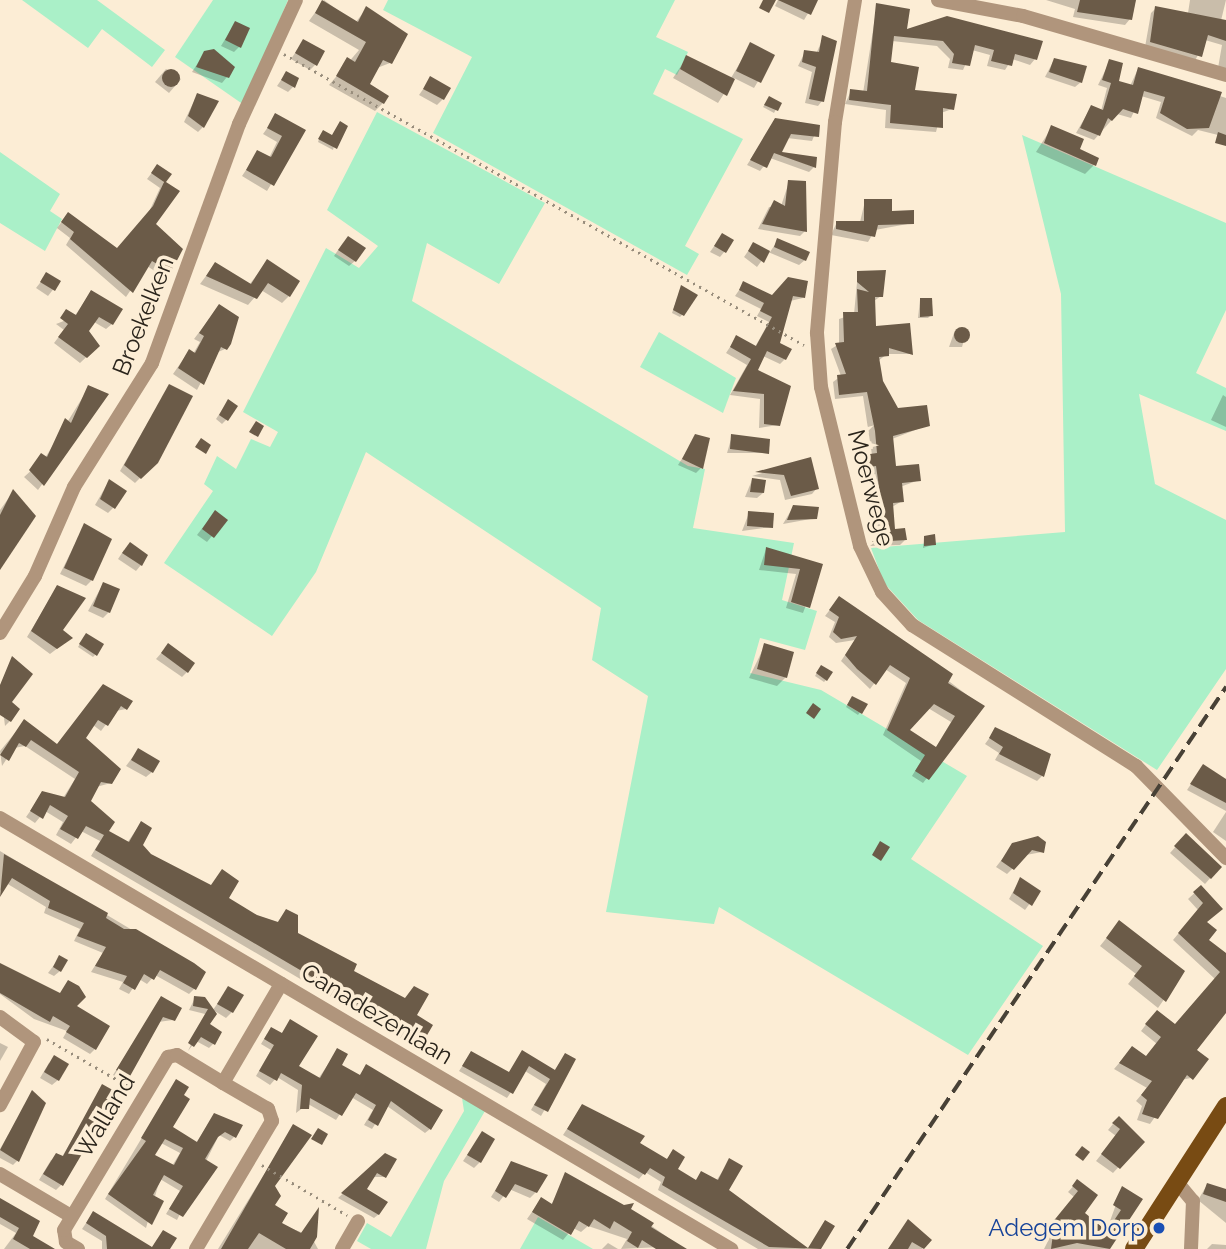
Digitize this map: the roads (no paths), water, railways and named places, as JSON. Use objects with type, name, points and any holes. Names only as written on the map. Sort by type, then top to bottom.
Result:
[{"type":"main road","points":[[1134,1249],[1226,1106]]},
{"type":"street","name":"Broekelken","points":[[0,633],[35,576],[74,487],[152,363],[239,124],[296,0]]},
{"type":"street","name":"Moerwege","points":[[855,0],[835,122],[818,353],[860,546],[895,610],[1144,771],[1226,858]]},
{"type":"street","points":[[938,0],[1023,16],[1226,75]]},
{"type":"street","name":"Canadezenlaan","points":[[0,818],[731,1249]]},
{"type":"street","points":[[223,1083],[281,984]]},
{"type":"street","points":[[0,1017],[34,1042],[0,1105]]},
{"type":"street","name":"Walland","points":[[71,1216],[167,1057],[177,1055],[268,1109],[272,1121],[196,1249]]},
{"type":"street","points":[[0,1174],[71,1216],[63,1237],[78,1249]]},
{"type":"street","points":[[1176,1181],[1193,1201],[1191,1249]]},
{"type":"street","points":[[342,1249],[358,1221]]},
{"type":"railway","points":[[847,1249],[1226,687]]},
{"type":"place","name":"Adegem Dorp","points":[[1159,1228]]}]
